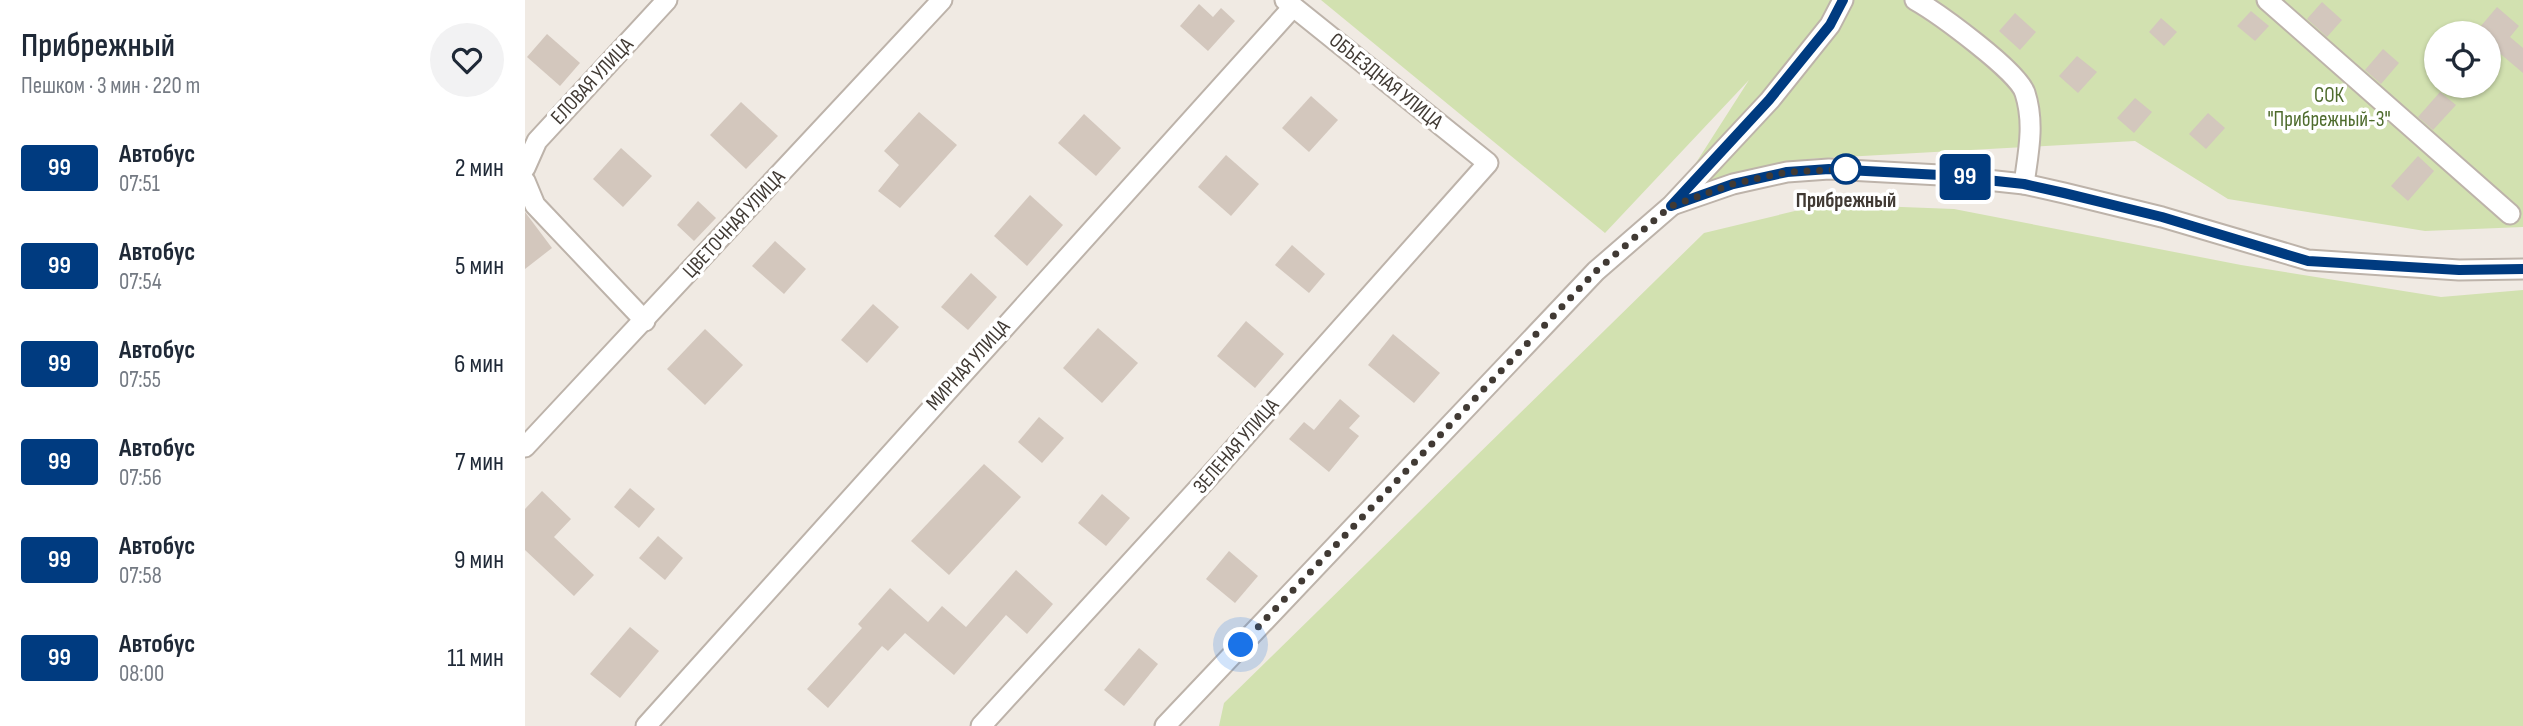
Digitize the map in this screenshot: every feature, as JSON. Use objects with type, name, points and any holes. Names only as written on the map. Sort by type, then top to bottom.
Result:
[{"type":"street","name":"ЕЛОВАЯ УЛИЦА","points":[[525,168],[537,141],[667,0]]},
{"type":"street","name":"ЦВЕТОЧНАЯ УЛИЦА","points":[[525,447],[941,0]]},
{"type":"street","points":[[1165,726],[1596,271],[1671,206],[1769,100],[1830,25],[1843,0]]},
{"type":"street","points":[[1915,0],[2006,69],[2025,90],[2032,126],[2024,184]]},
{"type":"street","points":[[2267,0],[2509,214]]},
{"type":"street","name":"ОБЪЕЗДНАЯ УЛИЦА","points":[[1289,3],[1487,163]]},
{"type":"street","name":"МИРНАЯ УЛИЦА","points":[[646,726],[1289,3]]},
{"type":"street","name":"ЗЕЛЕНАЯ УЛИЦА","points":[[981,726],[1206,480],[1487,163]]},
{"type":"street","points":[[1671,206],[1733,184],[1787,172],[1829,169],[1940,175],[2024,184],[2162,217],[2308,261],[2459,270],[2523,269]]},
{"type":"street","points":[[525,181],[535,205],[645,321]]},
{"type":"green space","name":"СОК \"Прибрежный-3\"","points":[[1321,0],[2523,0],[2523,227],[2425,231],[2228,199],[2135,141],[1808,159],[1676,194],[1749,80],[1605,233]]},
{"type":"green space","points":[[1824,204],[1954,209],[2241,265],[2441,297],[2523,290],[2523,726],[1219,726],[1224,703],[1704,233]]},
{"type":"building","points":[[2322,2],[2342,20],[2327,37],[2307,19]]},
{"type":"building","points":[[1199,4],[1213,17],[1221,8],[1235,21],[1208,51],[1180,26]]},
{"type":"building","points":[[2497,7],[2519,26],[2510,37],[2523,48],[2523,73],[2501,54],[2501,21],[2485,21]]},
{"type":"building","points":[[2251,11],[2269,26],[2255,41],[2237,26]]},
{"type":"building","points":[[2015,13],[2036,32],[2020,50],[1999,31]]},
{"type":"building","points":[[2161,18],[2177,32],[2164,46],[2149,32]]},
{"type":"building","points":[[547,34],[580,63],[560,86],[527,57]]},
{"type":"building","points":[[2383,49],[2399,63],[2381,84],[2365,70]]},
{"type":"building","points":[[2077,56],[2097,72],[2078,93],[2059,76]]},
{"type":"building","points":[[1311,96],[1338,120],[1309,152],[1282,128]]},
{"type":"building","points":[[2135,98],[2152,112],[2134,133],[2117,118]]},
{"type":"building","points":[[2435,98],[2447,98],[2456,105],[2433,130],[2418,117]]},
{"type":"building","points":[[741,102],[778,136],[746,169],[710,135]]},
{"type":"building","points":[[919,112],[957,145],[900,208],[878,191],[899,165],[884,151]]},
{"type":"building","points":[[2208,113],[2225,128],[2206,149],[2189,134]]},
{"type":"building","points":[[1084,114],[1121,148],[1096,176],[1058,143]]},
{"type":"building","points":[[621,148],[652,176],[623,207],[593,179]]},
{"type":"building","points":[[1226,155],[1259,184],[1231,216],[1198,187]]},
{"type":"building","points":[[2418,156],[2434,171],[2408,201],[2391,186]]},
{"type":"building","points":[[1030,195],[1063,225],[1027,266],[994,236]]},
{"type":"building","points":[[698,201],[716,218],[694,241],[677,225]]},
{"type":"building","points":[[525,212],[552,248],[525,269]]},
{"type":"building","points":[[775,241],[806,269],[784,294],[752,266]]},
{"type":"building","points":[[1292,245],[1325,274],[1309,293],[1275,265]]},
{"type":"building","points":[[971,273],[997,297],[968,330],[941,307]]},
{"type":"building","points":[[873,304],[899,327],[867,363],[841,340]]},
{"type":"building","points":[[1246,321],[1284,354],[1255,388],[1217,356]]},
{"type":"building","points":[[1098,328],[1138,363],[1102,403],[1063,368]]},
{"type":"building","points":[[705,329],[743,365],[705,405],[667,369]]},
{"type":"building","points":[[1393,334],[1440,373],[1414,403],[1368,365]]},
{"type":"building","points":[[1340,399],[1360,416],[1349,428],[1359,436],[1329,472],[1289,439],[1304,422],[1314,430]]},
{"type":"building","points":[[1039,417],[1064,438],[1042,463],[1018,442]]},
{"type":"building","points":[[984,464],[1021,497],[949,575],[911,541]]},
{"type":"building","points":[[630,488],[655,509],[639,528],[614,507]]},
{"type":"building","points":[[542,491],[571,519],[554,537],[594,575],[574,596],[525,550],[525,509]]},
{"type":"building","points":[[1102,494],[1130,518],[1106,546],[1078,523]]},
{"type":"building","points":[[658,536],[683,558],[665,580],[639,558]]},
{"type":"building","points":[[1229,551],[1258,576],[1235,603],[1206,579]]},
{"type":"building","points":[[1016,570],[1053,604],[1027,634],[1006,615],[954,675],[905,633],[888,651],[882,646],[828,708],[807,689],[862,628],[858,624],[890,588],[928,622],[942,606],[966,627]]},
{"type":"building","points":[[630,627],[659,651],[620,698],[590,674]]},
{"type":"building","points":[[1139,648],[1158,664],[1124,706],[1104,690]]},
{"type":"bus line","name":"99","points":[[1843,0],[1830,25],[1769,100],[1671,206],[1733,184],[1787,172],[1829,169],[1940,175],[2024,184],[2064,193],[2162,217],[2308,261],[2459,270],[2523,269]]},
{"type":"place","name":"Прибрежный","points":[[1846,169]]},
{"type":"route","points":[[1241,645],[1596,271],[1671,206],[1733,184],[1787,172],[1850,169],[1846,169]]}]
